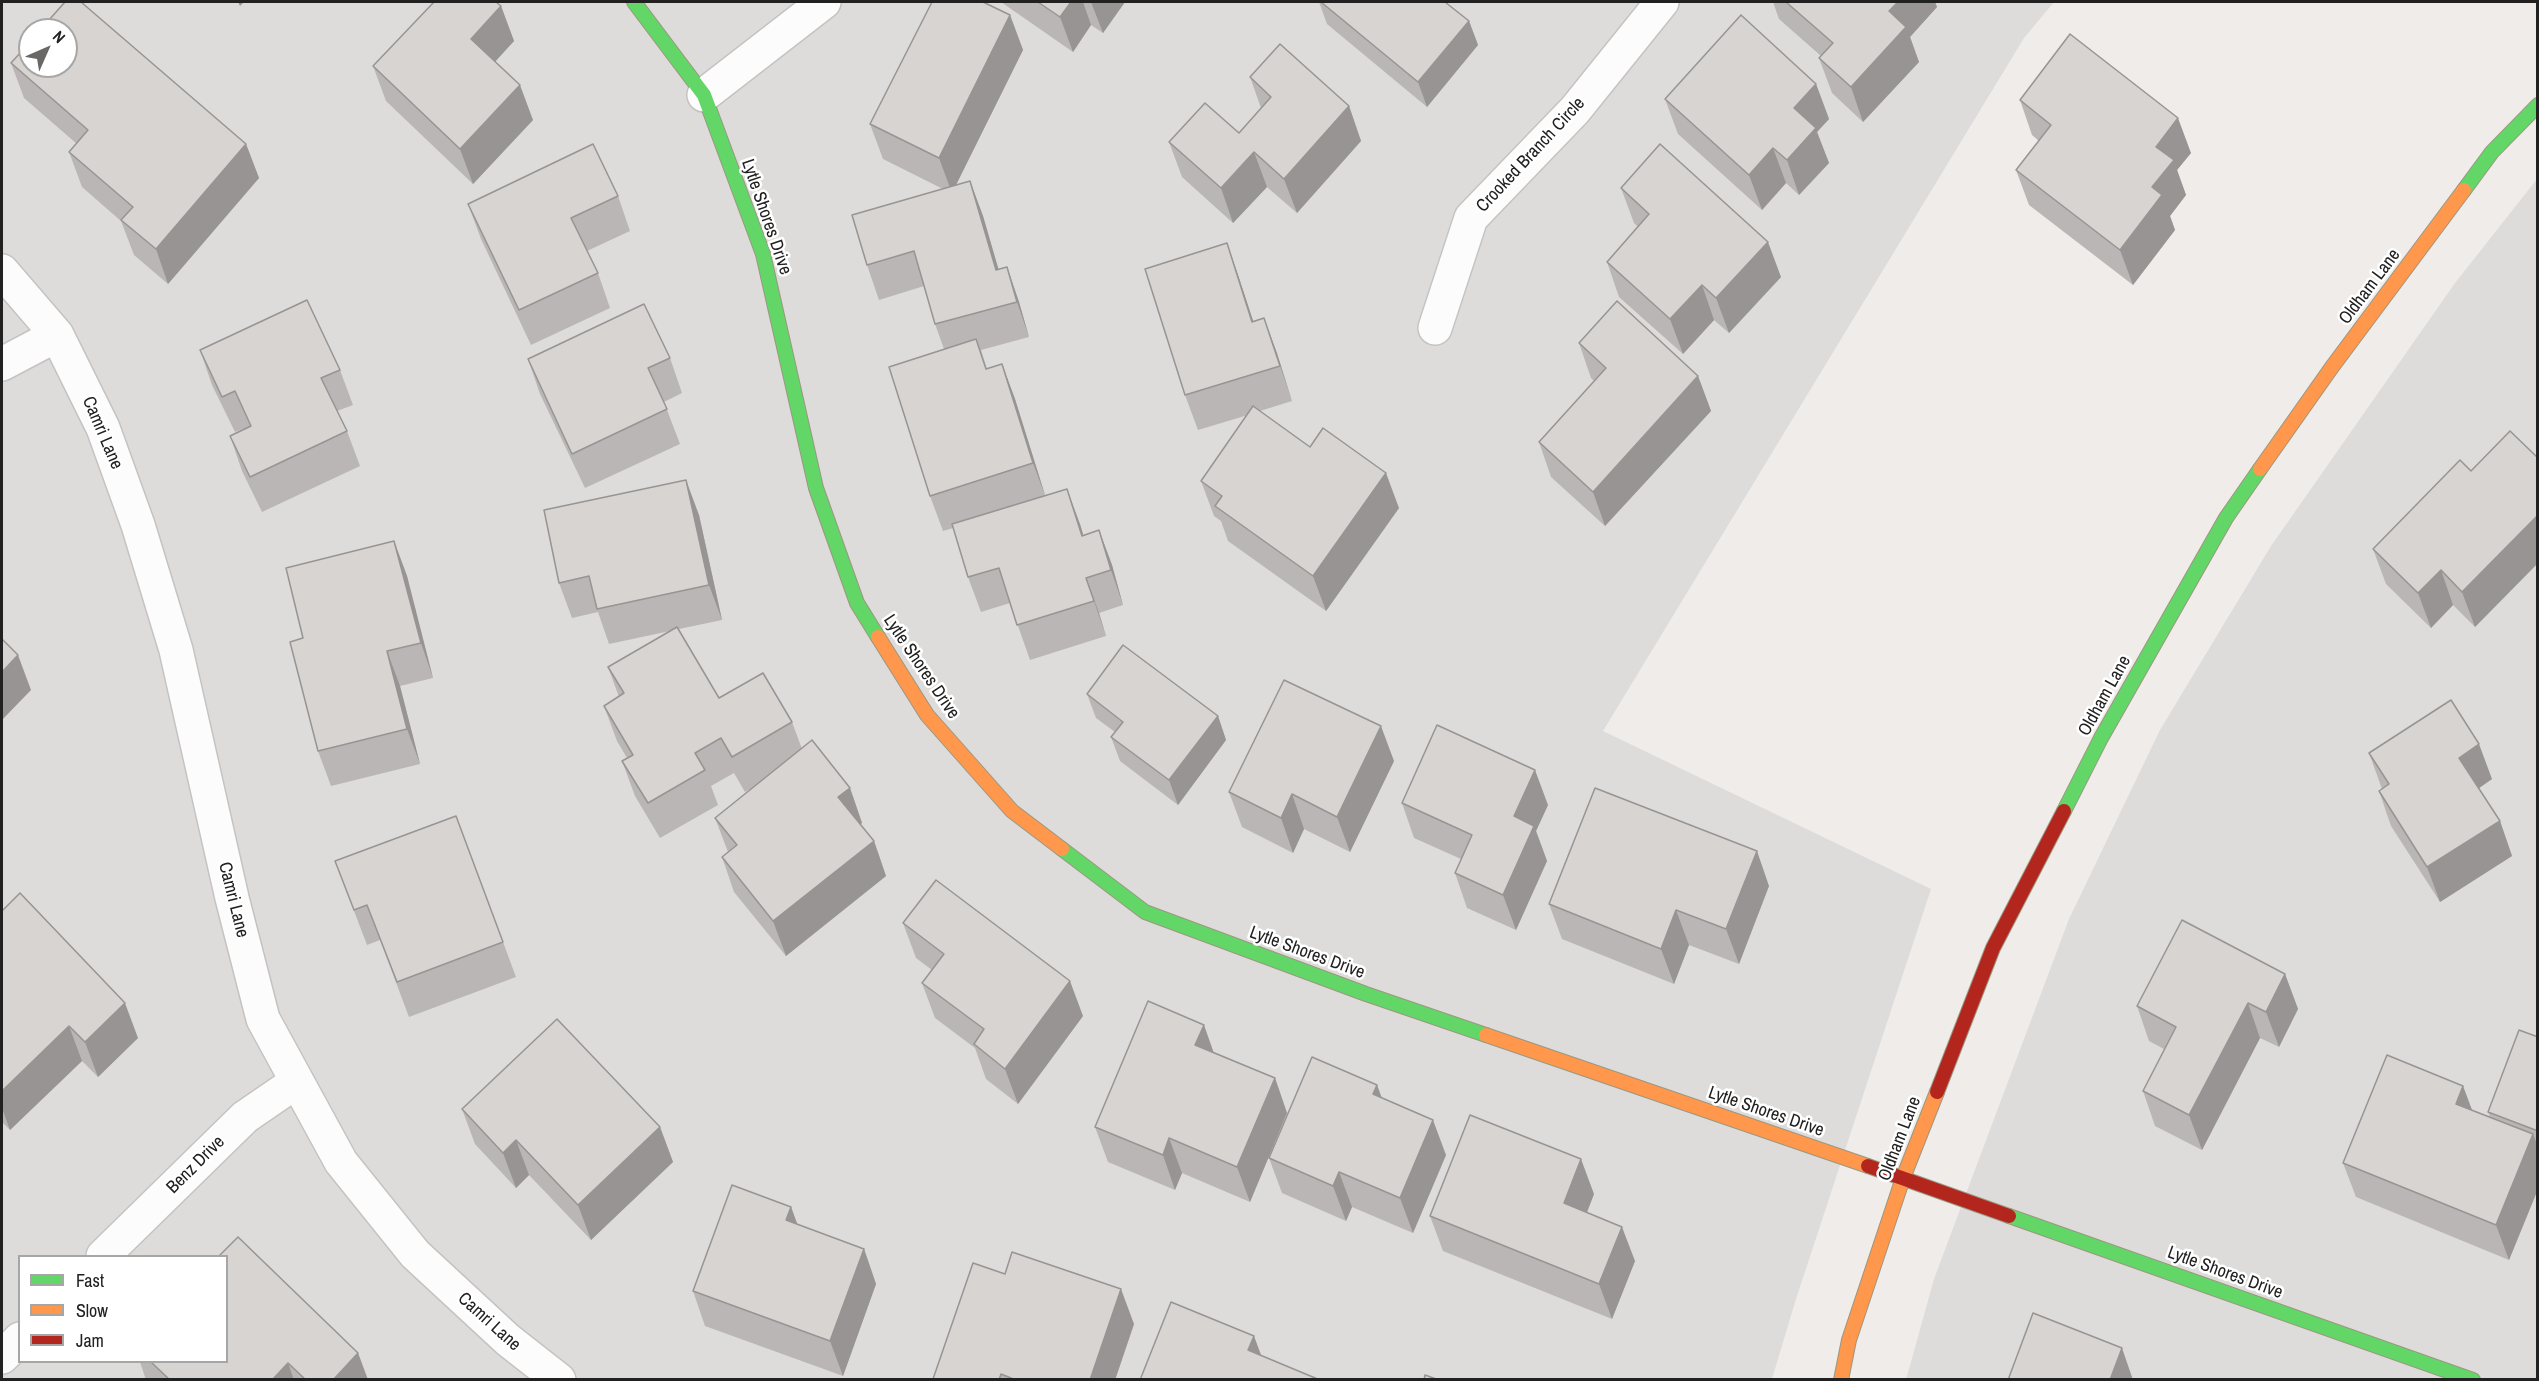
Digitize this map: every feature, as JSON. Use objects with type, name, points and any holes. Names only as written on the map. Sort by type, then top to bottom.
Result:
[{"type":"street","name":"Lytle Shores Drive","points":[[634,2],[704,95],[763,254],[816,488],[857,603],[927,714],[1012,811],[1145,912],[1366,994],[1903,1178],[2473,1380]]},
{"type":"street","points":[[704,95],[824,2]]},
{"type":"street","name":"Crooked Branch Circle","points":[[1436,328],[1471,218],[1575,110],[1662,2]]},
{"type":"street","name":"Oldham Lane","points":[[1841,1380],[1849,1340],[1903,1178],[1993,948],[2101,738],[2226,518],[2332,367],[2492,152],[2538,105]]},
{"type":"street","name":"Camri Lane","points":[[2,271],[57,335],[103,428],[138,525],[176,650],[232,898],[263,1019],[341,1162],[415,1254],[508,1340],[559,1380]]},
{"type":"street","points":[[2,364],[57,335]]},
{"type":"street","name":"Benz Drive","points":[[105,1255],[245,1117],[296,1082]]},
{"type":"street","points":[[2,1356],[18,1341]]},
{"type":"shaded area","points":[[2,2],[2054,2],[2024,38],[1603,731],[1931,889],[1796,1299],[1772,1379],[2,1380]]},
{"type":"shaded area","points":[[2537,179],[2537,1379],[1906,1380],[1934,1279],[2069,919],[2160,730],[2271,546],[2455,283]]},
{"type":"building","points":[[65,2],[81,2],[246,144],[156,249],[121,220],[133,207],[69,152],[88,130],[28,78],[78,78],[78,18],[51,18]]},
{"type":"building","points":[[434,2],[496,2],[501,6],[471,39],[520,85],[460,149],[373,66]]},
{"type":"building","points":[[932,2],[983,2],[1010,15],[939,158],[870,124]]},
{"type":"building","points":[[1038,2],[1071,2],[1060,17]]},
{"type":"building","points":[[1321,2],[1445,2],[1469,21],[1418,82]]},
{"type":"building","points":[[1786,2],[1898,2],[1889,11],[1906,27],[1851,87],[1819,58],[1833,43]]},
{"type":"building","points":[[1741,15],[1816,84],[1794,108],[1816,128],[1787,160],[1773,148],[1749,175],[1665,99]]},
{"type":"building","points":[[2070,34],[2178,118],[2156,147],[2174,160],[2152,187],[2162,195],[2120,250],[2016,170],[2051,125],[2020,100]]},
{"type":"building","points":[[1280,44],[1349,106],[1284,179],[1254,152],[1221,188],[1169,142],[1205,103],[1239,133],[1271,97],[1250,77]]},
{"type":"building","points":[[18,55],[18,69],[11,63]]},
{"type":"building","points":[[593,144],[618,196],[571,218],[598,273],[519,310],[468,204]]},
{"type":"building","points":[[1660,144],[1768,242],[1716,298],[1702,285],[1670,319],[1607,262],[1649,214],[1621,188]]},
{"type":"building","points":[[970,181],[996,270],[1007,267],[1017,302],[935,324],[914,251],[867,265],[852,215]]},
{"type":"building","points":[[1227,243],[1252,322],[1264,318],[1280,366],[1185,395],[1145,269]]},
{"type":"building","points":[[307,300],[340,370],[321,378],[347,431],[250,477],[230,436],[251,426],[235,391],[222,397],[200,350]]},
{"type":"building","points":[[1617,301],[1698,376],[1593,492],[1539,442],[1606,368],[1579,343]]},
{"type":"building","points":[[644,304],[670,358],[648,368],[667,409],[572,454],[528,359]]},
{"type":"building","points":[[976,339],[986,369],[1002,364],[1033,463],[930,496],[889,367]]},
{"type":"building","points":[[1253,406],[1310,447],[1323,428],[1386,473],[1313,576],[1215,506],[1222,496],[1201,481]]},
{"type":"building","points":[[2510,431],[2538,458],[2538,515],[2462,592],[2441,570],[2418,593],[2373,549],[2460,460],[2471,471]]},
{"type":"building","points":[[686,480],[709,585],[597,609],[589,576],[559,583],[544,510]]},
{"type":"building","points":[[1067,489],[1082,536],[1099,530],[1111,570],[1086,578],[1094,601],[1017,625],[999,568],[968,577],[952,524]]},
{"type":"building","points":[[394,541],[421,643],[387,651],[407,729],[318,751],[290,642],[303,638],[286,568]]},
{"type":"building","points":[[677,627],[719,698],[763,673],[792,722],[732,757],[721,738],[695,753],[705,770],[648,803],[622,761],[633,755],[604,706],[624,693],[608,667]]},
{"type":"building","points":[[2,639],[18,655],[2,672]]},
{"type":"building","points":[[1123,645],[1218,716],[1169,780],[1111,737],[1123,722],[1087,694]]},
{"type":"building","points":[[1284,680],[1381,726],[1337,817],[1292,794],[1281,818],[1229,792]]},
{"type":"building","points":[[2451,700],[2479,744],[2459,758],[2500,821],[2427,867],[2379,791],[2389,784],[2369,753]]},
{"type":"building","points":[[1437,725],[1535,770],[1514,816],[1534,826],[1503,895],[1455,873],[1472,835],[1402,803]]},
{"type":"building","points":[[812,740],[850,788],[838,797],[874,841],[773,921],[722,857],[737,845],[715,818]]},
{"type":"building","points":[[1595,788],[1757,851],[1726,929],[1676,910],[1661,949],[1549,904]]},
{"type":"building","points":[[456,816],[503,942],[397,982],[367,905],[354,910],[335,861]]},
{"type":"building","points":[[936,880],[1070,981],[1005,1069],[974,1044],[984,1029],[922,983],[944,954],[903,923]]},
{"type":"building","points":[[20,893],[125,1003],[85,1042],[69,1026],[2,1091],[2,911]]},
{"type":"building","points":[[2182,920],[2285,974],[2266,1012],[2248,1003],[2189,1115],[2143,1091],[2176,1027],[2137,1006]]},
{"type":"building","points":[[1148,1001],[1204,1025],[1195,1045],[1275,1078],[1237,1167],[1169,1138],[1163,1155],[1095,1127]]},
{"type":"building","points":[[557,1019],[660,1127],[578,1205],[516,1140],[503,1153],[462,1109]]},
{"type":"building","points":[[2519,1030],[2538,1037],[2538,1131],[2488,1112]]},
{"type":"building","points":[[2387,1055],[2463,1086],[2456,1104],[2533,1134],[2496,1225],[2343,1163]]},
{"type":"building","points":[[1312,1057],[1377,1085],[1373,1094],[1433,1120],[1400,1198],[1339,1172],[1333,1186],[1269,1158]]},
{"type":"building","points":[[1470,1115],[1581,1159],[1564,1203],[1622,1227],[1599,1284],[1430,1216]]},
{"type":"building","points":[[732,1185],[791,1207],[786,1220],[864,1249],[830,1341],[693,1291]]},
{"type":"building","points":[[238,1237],[358,1353],[333,1380],[306,1380],[288,1363],[272,1380],[170,1380],[152,1363],[228,1363],[228,1255],[220,1255]]},
{"type":"building","points":[[1012,1252],[1121,1289],[1090,1380],[1016,1380],[1001,1374],[999,1380],[933,1379],[973,1263],[1005,1274]]},
{"type":"building","points":[[1171,1302],[1254,1336],[1248,1350],[1320,1380],[1140,1380]]},
{"type":"building","points":[[2033,1313],[2122,1348],[2110,1380],[2008,1380]]},
{"type":"building","points":[[1425,1375],[1439,1380],[1424,1380]]},
{"type":"traffic: fast","points":[[634,2],[704,95],[763,254],[816,488],[857,603],[878,637]]},
{"type":"traffic: fast","points":[[2464,190],[2492,152],[2538,105]]},
{"type":"traffic: fast","points":[[2064,811],[2101,738],[2226,518],[2260,469]]},
{"type":"traffic: fast","points":[[1062,849],[1145,912],[1366,994],[1486,1035]]},
{"type":"traffic: fast","points":[[2009,1216],[2473,1380]]},
{"type":"traffic: slow","points":[[2260,469],[2332,367],[2464,190]]},
{"type":"traffic: slow","points":[[878,637],[927,715],[1012,811],[1062,849]]},
{"type":"traffic: slow","points":[[1486,1035],[1868,1166]]},
{"type":"traffic: slow","points":[[1841,1380],[1849,1340],[1903,1178],[1937,1092]]},
{"type":"traffic: jam","points":[[1937,1092],[1993,948],[2064,811]]},
{"type":"traffic: jam","points":[[1868,1166],[2009,1216]]}]
